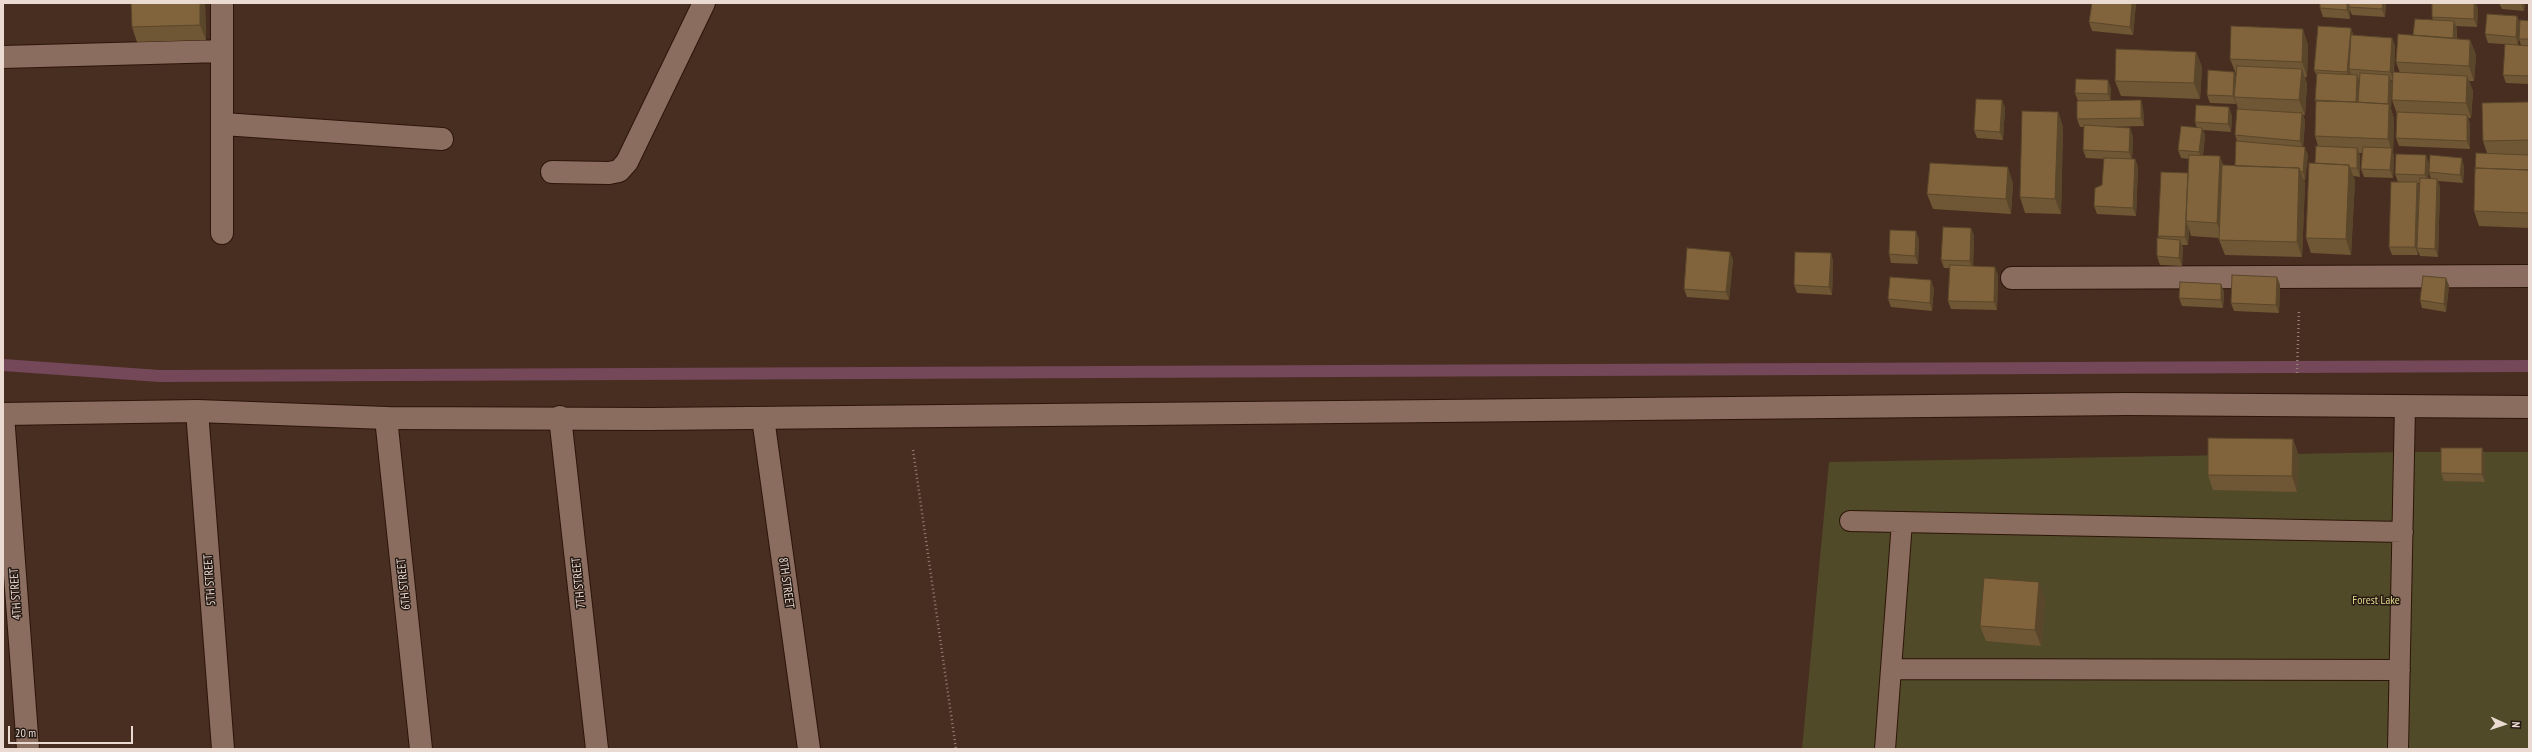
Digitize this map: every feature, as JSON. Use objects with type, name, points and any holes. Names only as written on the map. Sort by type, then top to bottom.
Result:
[{"type":"street","points":[[222,3],[222,233]]},
{"type":"street","points":[[552,172],[609,173],[619,171],[627,162],[704,3]]},
{"type":"street","points":[[3,57],[222,51]]},
{"type":"street","points":[[223,124],[442,139]]},
{"type":"street","points":[[2012,278],[2529,276]]},
{"type":"street","points":[[3,415],[197,411],[386,418],[763,418],[2119,404],[2529,407]]},
{"type":"street","name":"5TH STREET","points":[[197,411],[223,749]]},
{"type":"street","name":"4TH STREET","points":[[3,415],[28,749]]},
{"type":"street","name":"7TH STREET","points":[[560,417],[597,749]]},
{"type":"street","name":"6TH STREET","points":[[386,418],[421,749]]},
{"type":"street","name":"8TH STREET","points":[[763,418],[808,749]]},
{"type":"lane","points":[[2398,749],[2405,406]]},
{"type":"lane","points":[[1850,521],[2403,532]]},
{"type":"lane","points":[[1885,749],[1902,522]]},
{"type":"lane","points":[[1891,669],[2400,670]]},
{"type":"path","points":[[2296,377],[2300,303]]},
{"type":"path","points":[[908,416],[956,749]]},
{"type":"green space","name":"Forest Lake","points":[[2405,452],[2529,452],[2529,749],[1802,749],[1829,462]]},
{"type":"building","points":[[131,3],[200,3],[200,25],[132,27]]},
{"type":"building","points":[[2092,3],[2132,3],[2130,27],[2089,22]]},
{"type":"building","points":[[2320,3],[2347,3],[2347,10],[2320,8]]},
{"type":"building","points":[[2349,3],[2383,3],[2382,9],[2349,7]]},
{"type":"building","points":[[2432,3],[2474,3],[2474,19],[2432,17]]},
{"type":"building","points":[[2487,14],[2517,16],[2516,37],[2485,34]]},
{"type":"building","points":[[2415,19],[2454,21],[2453,38],[2413,35]]},
{"type":"building","points":[[2520,20],[2529,21],[2529,39],[2519,39]]},
{"type":"building","points":[[2231,26],[2303,29],[2302,62],[2230,59]]},
{"type":"building","points":[[2318,26],[2351,28],[2347,72],[2314,70]]},
{"type":"building","points":[[2398,34],[2470,40],[2469,66],[2396,62]]},
{"type":"building","points":[[2351,35],[2392,38],[2390,72],[2349,69]]},
{"type":"building","points":[[2505,44],[2529,46],[2529,76],[2503,75]]},
{"type":"building","points":[[2116,49],[2196,52],[2194,83],[2115,81]]},
{"type":"building","points":[[2237,66],[2302,69],[2299,100],[2234,97]]},
{"type":"building","points":[[2208,70],[2234,72],[2233,96],[2207,95]]},
{"type":"building","points":[[2393,72],[2467,76],[2466,103],[2392,100]]},
{"type":"building","points":[[2317,73],[2357,75],[2356,102],[2315,101]]},
{"type":"building","points":[[2360,73],[2389,75],[2388,104],[2358,102]]},
{"type":"building","points":[[2076,79],[2108,80],[2108,94],[2075,93]]},
{"type":"building","points":[[1976,99],[2002,100],[2000,132],[1974,130]]},
{"type":"building","points":[[2141,100],[2141,118],[2077,119],[2077,101]]},
{"type":"building","points":[[2316,100],[2389,104],[2388,139],[2315,136]]},
{"type":"building","points":[[2529,102],[2529,140],[2483,141],[2482,103]]},
{"type":"building","points":[[2196,105],[2229,107],[2228,124],[2195,122]]},
{"type":"building","points":[[2237,109],[2302,113],[2300,141],[2235,135]]},
{"type":"building","points":[[2022,111],[2058,112],[2055,199],[2020,197]]},
{"type":"building","points":[[2397,112],[2467,115],[2467,141],[2396,138]]},
{"type":"building","points":[[2084,125],[2130,128],[2129,152],[2083,150]]},
{"type":"building","points":[[2181,126],[2202,128],[2199,152],[2178,150]]},
{"type":"building","points":[[2236,141],[2305,147],[2303,172],[2301,172],[2299,168],[2235,166]]},
{"type":"building","points":[[2316,146],[2357,148],[2357,168],[2350,168],[2349,165],[2315,163]]},
{"type":"building","points":[[2363,147],[2392,148],[2390,170],[2361,169]]},
{"type":"building","points":[[2476,153],[2529,155],[2529,170],[2475,168]]},
{"type":"building","points":[[2396,154],[2426,155],[2425,175],[2395,174]]},
{"type":"building","points":[[2189,155],[2220,156],[2217,223],[2186,221]]},
{"type":"building","points":[[2430,155],[2462,158],[2460,175],[2429,172]]},
{"type":"building","points":[[2104,158],[2135,159],[2133,208],[2094,206],[2095,188],[2102,185]]},
{"type":"building","points":[[1930,163],[2008,167],[2006,199],[1927,194]]},
{"type":"building","points":[[2309,163],[2349,165],[2346,239],[2306,238]]},
{"type":"building","points":[[2222,165],[2299,168],[2297,242],[2219,240]]},
{"type":"building","points":[[2475,168],[2529,170],[2529,213],[2474,211]]},
{"type":"building","points":[[2161,172],[2188,173],[2185,237],[2158,236]]},
{"type":"building","points":[[2420,178],[2437,179],[2435,249],[2417,248]]},
{"type":"building","points":[[2391,182],[2417,182],[2415,247],[2389,247]]},
{"type":"building","points":[[1943,227],[1971,228],[1970,261],[1941,260]]},
{"type":"building","points":[[1890,230],[1916,231],[1915,256],[1889,254]]},
{"type":"building","points":[[2157,238],[2180,240],[2179,258],[2157,256]]},
{"type":"building","points":[[1687,248],[1730,252],[1726,292],[1684,289]]},
{"type":"building","points":[[1795,252],[1831,253],[1829,287],[1794,285]]},
{"type":"building","points":[[1950,265],[1995,267],[1994,302],[1948,301]]},
{"type":"building","points":[[2232,275],[2277,277],[2276,305],[2231,303]]},
{"type":"building","points":[[2423,276],[2446,278],[2444,304],[2420,300]]},
{"type":"building","points":[[1890,277],[1931,280],[1930,303],[1888,299]]},
{"type":"building","points":[[2180,282],[2221,284],[2221,300],[2179,298]]},
{"type":"building","points":[[2208,438],[2293,439],[2292,476],[2208,475]]},
{"type":"building","points":[[2441,448],[2482,448],[2482,474],[2441,473]]},
{"type":"building","points":[[1984,578],[2039,582],[2035,630],[1980,626]]},
{"type":"waterway","points":[[3,365],[160,376],[2529,366]]}]
